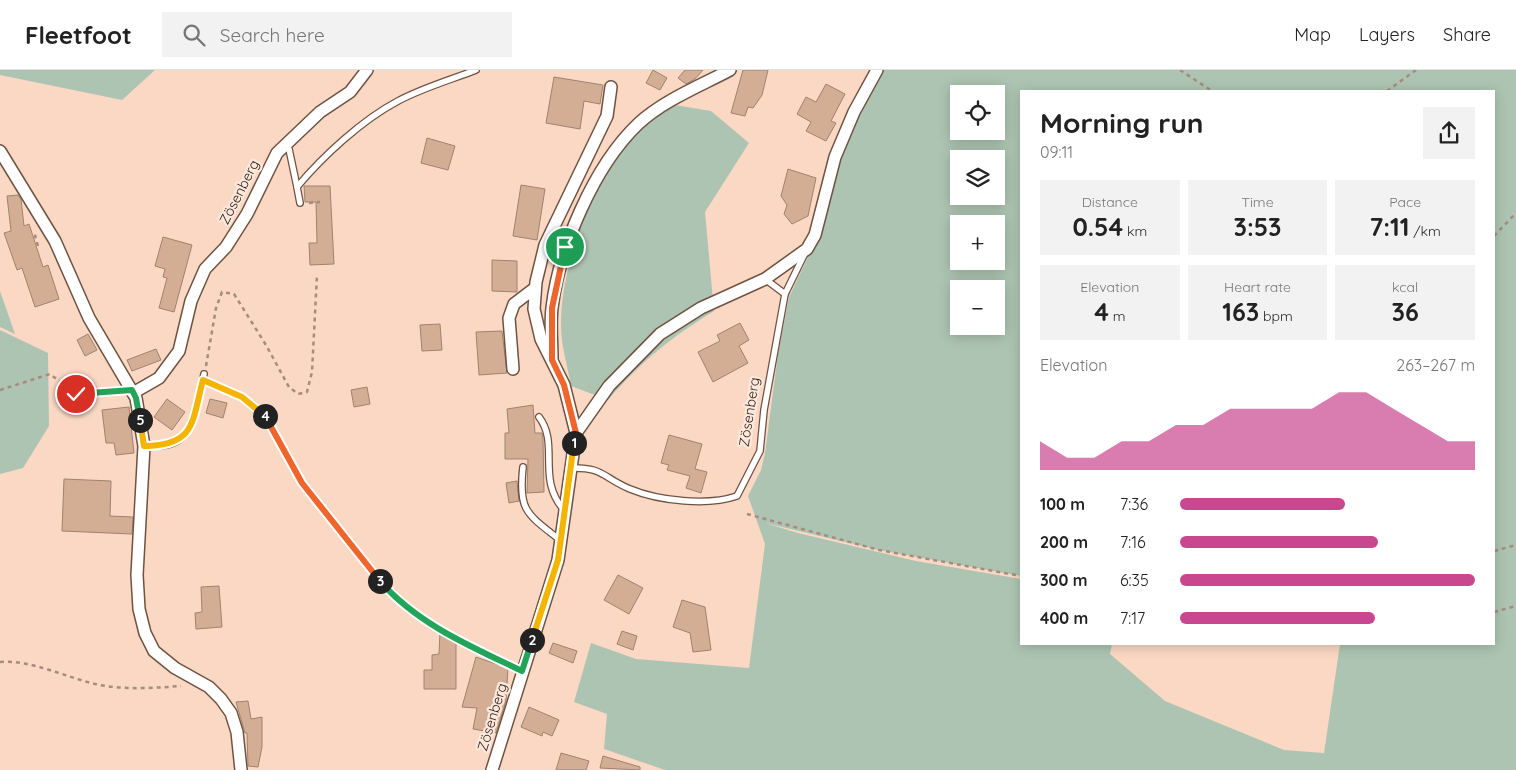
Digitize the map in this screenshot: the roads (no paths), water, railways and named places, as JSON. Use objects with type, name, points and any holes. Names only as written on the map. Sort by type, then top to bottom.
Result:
[{"type":"street","name":"Zösenberg","points":[[132,391],[159,378],[179,351],[191,301],[204,269],[226,248],[247,214],[264,176],[283,146],[320,112],[350,92],[366,70]]},
{"type":"street","name":"Zösenberg","points":[[552,360],[552,308],[565,247],[610,158],[639,124],[669,103],[730,70]]},
{"type":"street","name":"Zösenberg","points":[[492,770],[558,560],[569,468],[576,433],[610,386],[660,334],[702,308],[765,278],[807,249],[815,235],[835,157],[854,112],[877,70]]},
{"type":"street","name":"Zösenberg","points":[[576,433],[564,385],[541,339],[534,309],[535,288],[545,245],[607,116],[611,86]]},
{"type":"street","points":[[0,151],[55,241],[89,318],[136,398],[144,446],[137,575],[139,609],[145,633],[154,651],[175,668],[209,686],[231,713],[237,732],[241,770]]},
{"type":"street","points":[[513,369],[509,318],[514,304],[535,288]]},
{"type":"lane","points":[[297,187],[309,172],[368,119],[399,101],[476,70]]},
{"type":"lane","points":[[283,146],[287,145],[289,148],[300,203]]},
{"type":"lane","name":"Zösenberg","points":[[569,468],[593,468],[630,489],[655,496],[696,502],[726,500],[737,496],[760,451],[764,410],[785,294],[807,249]]},
{"type":"lane","points":[[765,278],[785,294]]},
{"type":"lane","points":[[144,446],[164,446],[179,441],[187,433],[204,377]]},
{"type":"lane","points":[[539,417],[547,427],[549,481],[554,500],[564,510]]},
{"type":"lane","points":[[523,467],[520,493],[524,507],[539,524],[560,540]]}]
